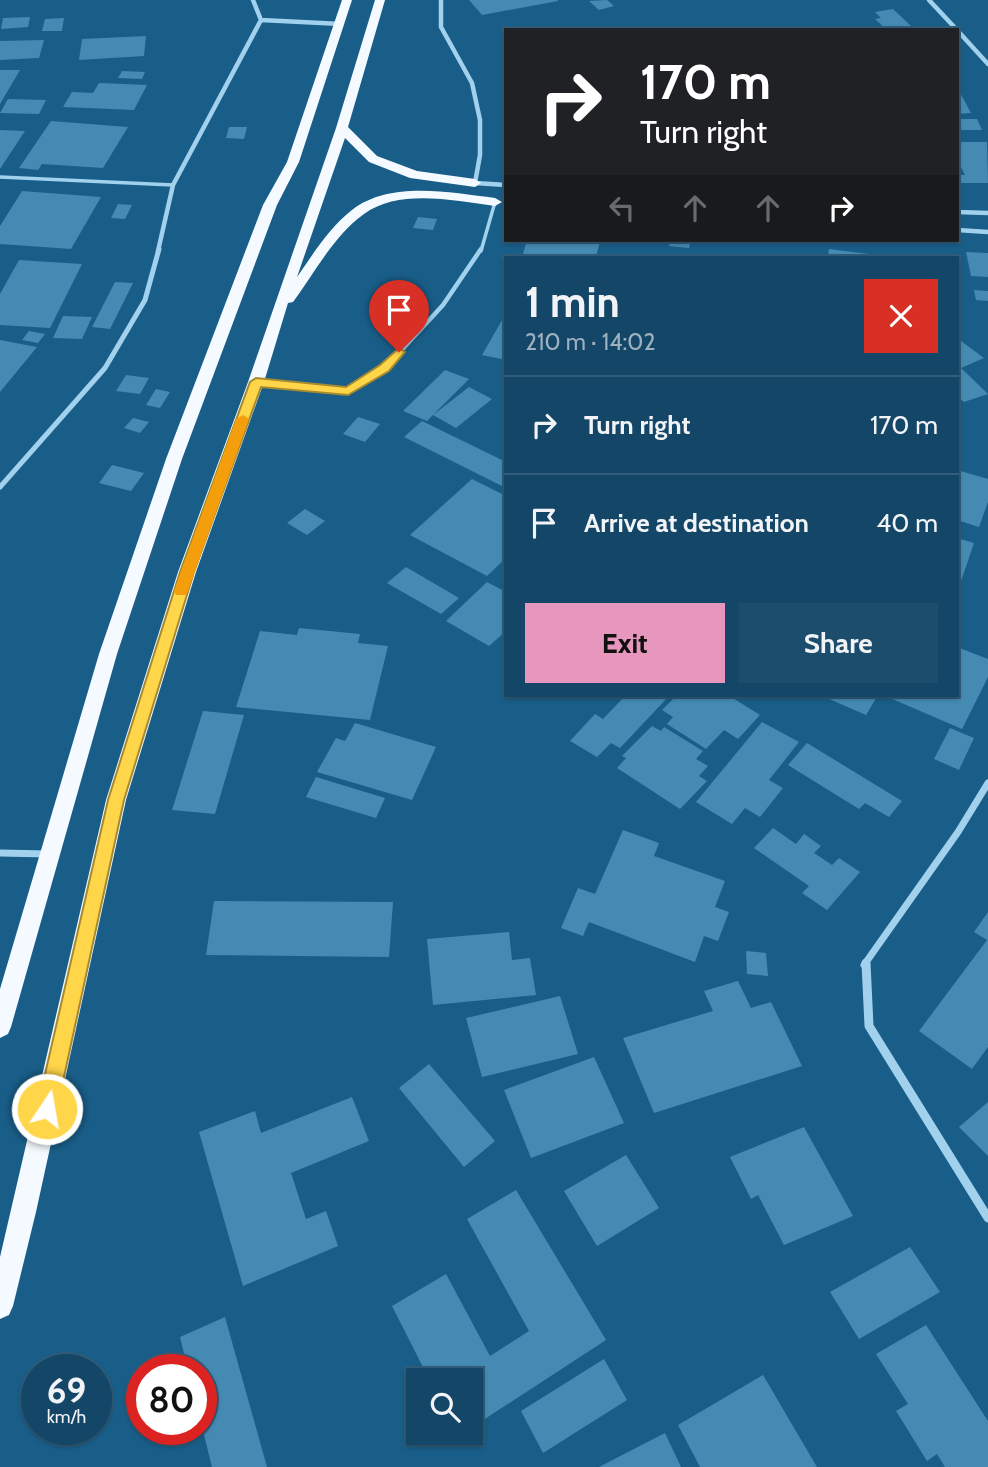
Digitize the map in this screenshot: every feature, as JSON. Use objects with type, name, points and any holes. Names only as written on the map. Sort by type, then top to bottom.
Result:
[{"type":"highway","points":[[0,1027],[52,855],[108,654],[174,460],[270,205],[293,162],[347,0]]},
{"type":"highway","points":[[0,1306],[24,1212],[116,800],[187,572],[256,382],[342,128],[380,0]]},
{"type":"highway","points":[[342,128],[373,159],[415,175],[475,183]]},
{"type":"highway","points":[[277,314],[348,220],[368,206],[392,198],[421,196],[500,203]]},
{"type":"street","points":[[0,487],[105,368],[145,300],[173,185],[261,20],[253,0]]},
{"type":"street","points":[[441,0],[441,27],[472,83],[480,120],[480,155],[475,183],[504,184]]},
{"type":"street","points":[[929,0],[955,28]]},
{"type":"street","points":[[261,20],[341,24]]},
{"type":"street","points":[[959,32],[988,64]]},
{"type":"street","points":[[959,212],[988,213]]},
{"type":"street","points":[[959,230],[988,232]]},
{"type":"street","points":[[988,783],[958,832],[864,965],[869,1026],[988,1218]]},
{"type":"street","points":[[0,853],[52,855]]},
{"type":"lane","points":[[0,177],[173,185]]},
{"type":"lane","points":[[256,382],[348,391],[385,368],[443,305],[480,254],[500,203]]},
{"type":"building","points":[[469,0],[558,0],[558,1],[482,15]]},
{"type":"building","points":[[607,0],[614,6],[599,10],[589,1]]},
{"type":"building","points":[[893,9],[911,26],[885,28],[875,19],[881,18],[875,12]]},
{"type":"building","points":[[30,17],[28,27],[1,29],[3,18]]},
{"type":"building","points":[[64,18],[62,31],[42,31],[45,19]]},
{"type":"building","points":[[146,36],[144,56],[79,60],[82,39]]},
{"type":"building","points":[[44,40],[39,58],[0,60],[0,41]]},
{"type":"building","points":[[0,70],[20,70],[0,104]]},
{"type":"building","points":[[122,71],[145,72],[142,79],[118,78]]},
{"type":"building","points":[[99,83],[147,85],[134,110],[63,107],[72,92],[93,93]]},
{"type":"building","points":[[959,91],[971,113],[959,114]]},
{"type":"building","points":[[8,99],[46,100],[39,114],[0,113]]},
{"type":"building","points":[[959,119],[977,119],[982,130],[959,130]]},
{"type":"building","points":[[51,121],[128,127],[103,168],[42,164],[38,170],[19,168]]},
{"type":"building","points":[[229,127],[247,127],[244,139],[226,138]]},
{"type":"building","points":[[0,130],[25,131],[0,169]]},
{"type":"building","points":[[959,142],[987,142],[988,183],[959,183],[959,175],[965,175],[959,163]]},
{"type":"building","points":[[22,191],[101,197],[71,249],[0,244],[0,226]]},
{"type":"building","points":[[118,204],[132,205],[125,219],[111,218]]},
{"type":"building","points":[[418,217],[437,219],[433,230],[413,228]]},
{"type":"building","points":[[526,242],[600,242],[596,256],[522,256]]},
{"type":"building","points":[[670,242],[690,242],[689,248],[669,246]]},
{"type":"building","points":[[829,249],[885,256],[828,256]]},
{"type":"building","points":[[966,252],[988,253],[988,277],[971,276]]},
{"type":"building","points":[[19,260],[82,264],[50,328],[0,325],[0,294]]},
{"type":"building","points":[[115,282],[133,283],[110,329],[92,327]]},
{"type":"building","points":[[974,290],[988,291],[988,301],[976,300]]},
{"type":"building","points":[[63,316],[92,317],[82,339],[53,338]]},
{"type":"building","points":[[504,316],[504,360],[482,355]]},
{"type":"building","points":[[29,331],[45,334],[38,343],[22,340]]},
{"type":"building","points":[[959,339],[984,358],[961,368],[988,394],[964,402],[959,398]]},
{"type":"building","points":[[0,340],[37,347],[0,392]]},
{"type":"building","points":[[445,370],[469,379],[427,421],[403,411]]},
{"type":"building","points":[[126,375],[149,378],[140,394],[116,391]]},
{"type":"building","points":[[469,387],[492,399],[456,428],[433,415]]},
{"type":"building","points":[[156,389],[170,392],[160,408],[146,405]]},
{"type":"building","points":[[358,417],[380,424],[365,442],[343,434]]},
{"type":"building","points":[[133,418],[149,422],[140,433],[124,428]]},
{"type":"building","points":[[422,421],[504,461],[504,487],[404,437]]},
{"type":"building","points":[[112,465],[144,473],[131,491],[99,483]]},
{"type":"building","points":[[959,471],[988,479],[988,502],[979,527],[959,521]]},
{"type":"building","points":[[472,479],[504,495],[504,560],[487,576],[410,535]]},
{"type":"building","points":[[305,509],[325,521],[307,535],[287,523]]},
{"type":"building","points":[[959,539],[974,543],[959,587]]},
{"type":"building","points":[[406,567],[459,598],[441,614],[387,583]]},
{"type":"building","points":[[487,582],[504,591],[504,633],[489,646],[446,621]]},
{"type":"building","points":[[299,628],[360,634],[358,643],[388,646],[370,720],[236,707],[260,631],[297,635]]},
{"type":"building","points":[[959,648],[988,659],[988,677],[962,729],[888,697],[959,697]]},
{"type":"building","points":[[624,697],[668,697],[620,748],[611,743],[597,757],[570,741],[595,714],[603,719]]},
{"type":"building","points":[[675,697],[731,697],[760,715],[738,739],[724,730],[706,749],[667,724],[673,717],[662,710]]},
{"type":"building","points":[[825,697],[877,697],[866,715]]},
{"type":"building","points":[[203,711],[244,715],[215,814],[172,810]]},
{"type":"building","points":[[762,722],[799,742],[769,780],[783,788],[760,817],[745,808],[732,824],[696,802]]},
{"type":"building","points":[[355,723],[436,747],[412,800],[317,772],[336,738],[345,741]]},
{"type":"building","points":[[652,726],[661,731],[664,727],[703,751],[696,759],[708,766],[699,776],[707,781],[680,809],[617,768],[626,758],[622,756]]},
{"type":"building","points":[[950,728],[974,738],[959,770],[934,759]]},
{"type":"building","points":[[807,743],[902,801],[889,817],[865,803],[859,809],[788,765]]},
{"type":"building","points":[[316,777],[385,798],[376,818],[306,797]]},
{"type":"building","points":[[773,828],[796,844],[804,834],[821,846],[814,853],[832,865],[839,858],[860,872],[827,910],[802,893],[809,886],[754,848]]},
{"type":"building","points":[[623,830],[659,843],[654,856],[725,881],[715,907],[729,912],[718,941],[704,936],[695,962],[589,922],[583,936],[561,928],[578,888],[595,894]]},
{"type":"building","points":[[214,901],[393,902],[389,957],[206,955]]},
{"type":"building","points":[[988,912],[988,1047],[972,1069],[919,1031],[987,940],[974,932]]},
{"type":"building","points":[[509,932],[512,960],[530,958],[536,995],[433,1005],[427,939]]},
{"type":"building","points":[[746,951],[766,953],[768,976],[747,974]]},
{"type":"building","points":[[738,981],[751,1008],[771,1002],[802,1066],[654,1113],[623,1038],[713,1011],[704,991]]},
{"type":"building","points":[[560,996],[578,1054],[482,1077],[466,1018]]},
{"type":"building","points":[[594,1057],[624,1123],[531,1158],[504,1090]]},
{"type":"building","points":[[429,1064],[495,1141],[464,1167],[399,1088]]},
{"type":"building","points":[[352,1097],[369,1141],[291,1173],[306,1219],[326,1211],[338,1246],[243,1286],[199,1132],[255,1111],[261,1133]]},
{"type":"building","points":[[988,1102],[988,1156],[959,1127]]},
{"type":"building","points":[[804,1127],[853,1216],[784,1245],[758,1195],[751,1199],[730,1157]]},
{"type":"building","points":[[626,1155],[659,1208],[597,1246],[564,1191]]},
{"type":"building","points":[[516,1190],[606,1340],[483,1420],[483,1368],[423,1368],[392,1306],[446,1274],[490,1356],[529,1331],[467,1219]]},
{"type":"building","points":[[910,1247],[940,1292],[859,1339],[830,1292]]},
{"type":"building","points":[[225,1317],[267,1467],[212,1467],[206,1445],[217,1445],[217,1354],[184,1354],[180,1337]]},
{"type":"building","points":[[926,1325],[988,1421],[988,1467],[945,1467],[937,1454],[927,1461],[896,1411],[908,1404],[876,1354]]},
{"type":"building","points":[[604,1359],[627,1400],[543,1453],[521,1411]]},
{"type":"building","points":[[763,1375],[817,1467],[700,1467],[678,1425]]},
{"type":"building","points":[[665,1433],[681,1467],[599,1467]]},
{"type":"slow traffic","points":[[181,591],[243,419]]},
{"type":"route","points":[[47,1109],[116,800],[187,572],[256,382],[348,391],[385,368],[399,352]]}]
